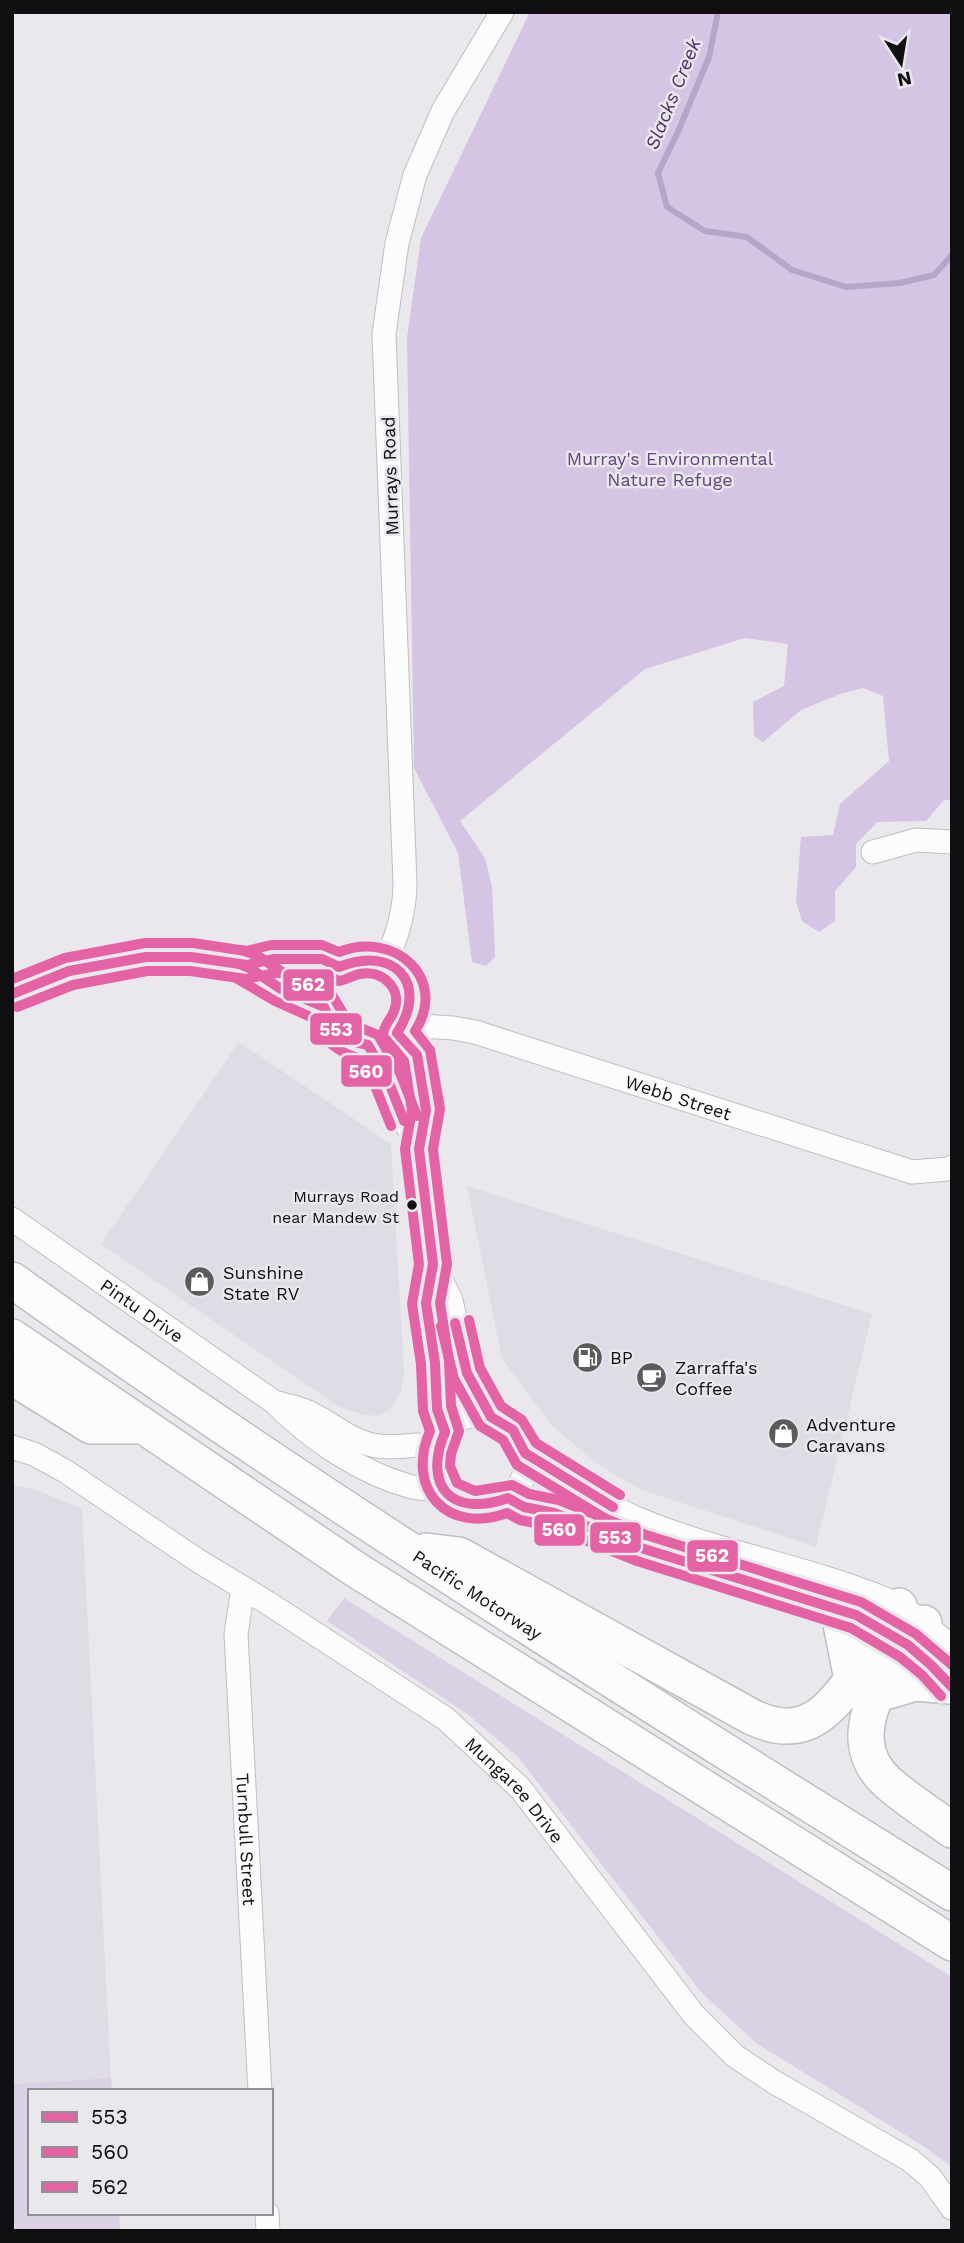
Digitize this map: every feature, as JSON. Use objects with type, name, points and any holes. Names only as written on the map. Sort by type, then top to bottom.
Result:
[{"type":"highway","name":"Pacific Motorway","points":[[12,1280],[232,1434],[405,1549],[952,1893]]},
{"type":"highway","points":[[12,1337],[358,1571],[952,1943]]},
{"type":"highway","points":[[12,1377],[91,1426],[140,1426]]},
{"type":"highway","points":[[405,1549],[459,1555],[751,1717],[771,1725],[796,1726],[821,1716],[835,1703],[865,1686],[915,1683],[951,1686]]},
{"type":"highway","points":[[838,1609],[865,1686],[869,1714],[865,1734],[872,1762],[887,1781],[952,1830]]},
{"type":"highway","points":[[865,1686],[904,1626]]},
{"type":"street","name":"Murrays Road","points":[[386,961],[403,910],[405,883],[384,334],[397,243],[415,175],[443,111],[502,12]]},
{"type":"street","points":[[873,852],[916,840],[952,842]]},
{"type":"street","points":[[12,994],[69,971],[136,958],[191,957],[247,965],[273,959],[322,959],[339,967]]},
{"type":"street","points":[[362,958],[386,961],[399,970],[407,982],[411,997],[410,1012],[401,1029],[389,1040],[368,1045],[356,1043],[334,1030],[324,1007],[327,985],[339,967],[362,958]]},
{"type":"street","points":[[247,965],[265,980],[324,1007]]},
{"type":"street","name":"Webb Street","points":[[401,1029],[453,1028],[475,1032],[912,1172],[952,1167]]},
{"type":"street","points":[[401,1029],[417,1055],[426,1110],[419,1149],[433,1264],[426,1303],[435,1363],[441,1438],[435,1469],[445,1491],[456,1500],[475,1507],[496,1504],[508,1498],[523,1478],[526,1453],[514,1430],[503,1421],[478,1415],[466,1418],[454,1423],[441,1438]]},
{"type":"street","points":[[368,1045],[388,1080],[419,1149]]},
{"type":"street","name":"Pintu Drive","points":[[12,1219],[274,1402],[296,1423],[349,1460],[412,1487],[445,1491]]},
{"type":"street","points":[[433,1264],[451,1300],[467,1373],[491,1417]]},
{"type":"street","name":"Pintu Drive","points":[[274,1402],[304,1410],[355,1439],[373,1446],[393,1447],[441,1438]]},
{"type":"street","name":"Mungaree Drive","points":[[12,1447],[55,1464],[188,1555],[446,1719],[520,1788],[694,2015],[736,2056],[910,2160],[930,2177],[952,2208]]},
{"type":"street","points":[[526,1453],[583,1490],[636,1518],[678,1534],[870,1593],[904,1626],[951,1686]]},
{"type":"street","points":[[508,1498],[524,1507],[554,1513],[641,1548],[838,1609],[904,1626],[952,1647]]},
{"type":"street","name":"Turnbull Street","points":[[243,1588],[236,1634],[260,2089]]},
{"type":"shaded area","points":[[239,1042],[391,1144],[404,1371],[401,1391],[392,1407],[380,1416],[365,1415],[339,1407],[101,1244]]},
{"type":"shaded area","points":[[467,1186],[872,1314],[816,1547],[639,1489],[598,1464],[551,1425],[502,1358]]},
{"type":"shaded area","points":[[12,1485],[34,1489],[82,1509],[111,2078],[12,2084]]},
{"type":"shaded area","points":[[344,1598],[952,1977],[952,2167],[923,2146],[756,2043],[701,1992],[518,1757],[466,1713],[327,1621]]},
{"type":"shaded area","points":[[111,2078],[112,2089],[28,2089],[28,2215],[119,2215],[120,2231],[12,2231],[12,2084]]},
{"type":"green space","name":"Murray's Environmental Nature Refuge","points":[[530,12],[952,12],[952,800],[944,800],[926,821],[877,822],[856,844],[856,867],[835,891],[835,921],[819,932],[802,921],[796,901],[801,837],[833,835],[840,804],[889,761],[883,696],[863,688],[840,694],[801,710],[763,742],[754,736],[753,702],[784,686],[788,644],[745,638],[645,669],[460,821],[485,858],[492,887],[495,957],[486,966],[472,962],[458,853],[414,768],[407,338],[421,238]]},
{"type":"waterway","name":"Slacks Creek","points":[[718,12],[709,57],[658,173],[667,207],[705,231],[747,237],[792,270],[846,287],[900,283],[934,275],[952,255]]},
{"type":"transit line","name":"562","points":[[12,979],[65,958],[145,943],[193,943],[246,951],[271,945],[322,945],[339,952],[359,947],[379,948],[396,953],[410,963],[420,977],[425,993],[424,1011],[415,1031],[430,1050],[440,1109],[433,1149],[447,1264],[440,1303],[449,1361],[451,1406],[459,1431],[450,1466],[457,1483],[475,1491],[512,1485],[529,1494],[559,1500],[646,1535],[861,1602],[916,1634],[952,1665]]},
{"type":"transit line","name":"562","points":[[242,950],[258,956],[288,976],[332,995],[349,1023],[378,1035],[400,1073],[417,1116]]},
{"type":"transit line","name":"553","points":[[12,994],[69,971],[146,957],[191,957],[247,965],[273,959],[322,959],[339,967],[358,961],[375,961],[390,965],[401,973],[407,984],[409,998],[406,1015],[397,1033],[417,1055],[426,1110],[419,1149],[433,1264],[426,1303],[435,1363],[437,1409],[445,1432],[437,1468],[440,1482],[447,1493],[457,1500],[471,1504],[508,1498],[524,1507],[554,1513],[641,1548],[856,1615],[908,1645],[952,1687]]},
{"type":"transit line","name":"553","points":[[239,964],[281,989],[324,1007],[340,1033],[352,1041],[368,1045],[388,1080],[404,1121]]},
{"type":"transit line","name":"560","points":[[17,1007],[73,985],[147,971],[190,971],[246,979],[275,973],[319,973],[339,981],[368,973],[389,982],[396,995],[396,1003],[383,1036],[404,1061],[412,1110],[405,1149],[419,1264],[412,1304],[421,1364],[423,1411],[430,1431],[424,1452],[423,1471],[428,1488],[437,1502],[450,1512],[466,1518],[485,1518],[507,1513],[520,1520],[550,1526],[637,1561],[851,1628],[900,1657],[922,1675],[941,1696]]},
{"type":"transit line","name":"560","points":[[236,978],[275,1001],[313,1018],[331,1044],[359,1058],[375,1086],[391,1126]]},
{"type":"transit line","name":"562","points":[[469,1320],[480,1368],[501,1406],[522,1420],[536,1443],[620,1495]]},
{"type":"transit line","name":"553","points":[[455,1323],[467,1373],[491,1417],[513,1430],[525,1453],[613,1507]]},
{"type":"transit line","name":"560","points":[[441,1326],[454,1379],[480,1426],[503,1440],[517,1465],[606,1519]]},
{"type":"place","name":"Murrays Road near Mandew St","points":[[412,1205]]},
{"type":"place","name":"Sunshine State RV","points":[[200,1282]]},
{"type":"place","name":"BP","points":[[587,1357]]},
{"type":"place","name":"Zarraffa's Coffee","points":[[652,1377]]},
{"type":"place","name":"Adventure Caravans","points":[[783,1434]]}]
